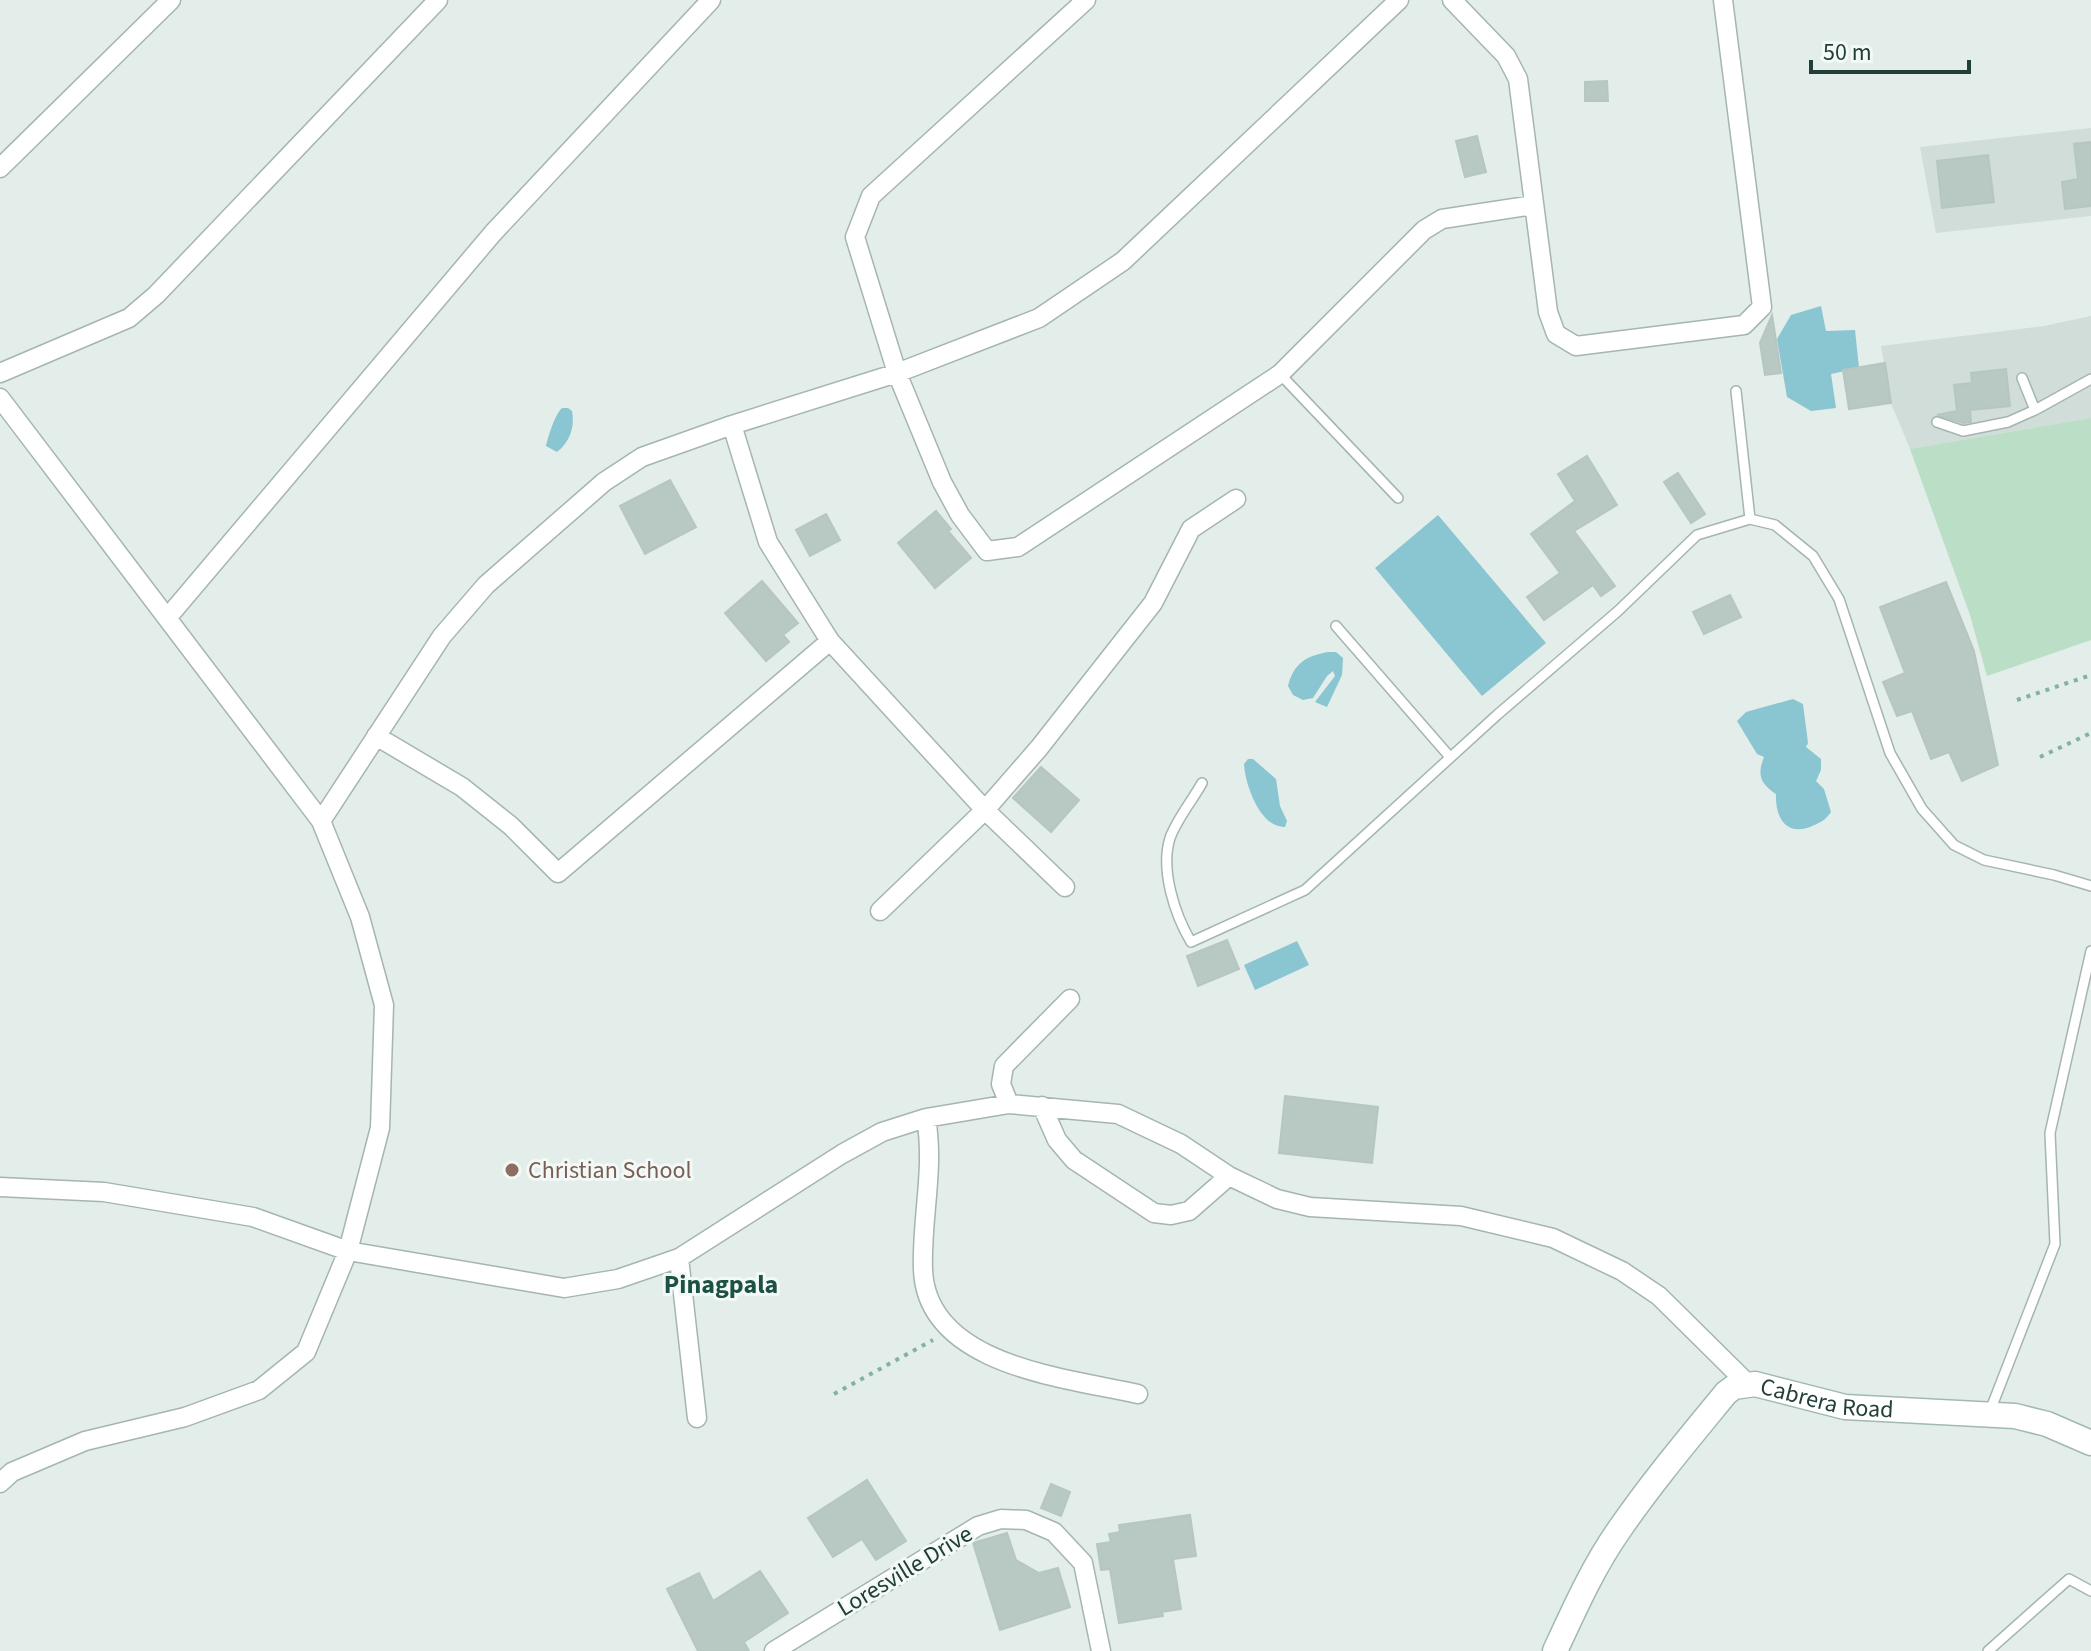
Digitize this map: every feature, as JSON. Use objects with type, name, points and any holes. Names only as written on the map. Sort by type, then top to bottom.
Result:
[{"type":"main road","name":"Cabrera Road","points":[[1555,1651],[1585,1587],[1618,1531],[1726,1393],[1734,1387],[1748,1384],[1853,1408],[1990,1412],[2047,1424],[2091,1443]]},
{"type":"street","points":[[0,168],[171,0]]},
{"type":"street","points":[[0,373],[129,318],[156,295],[438,0]]},
{"type":"street","points":[[168,617],[493,233],[711,0]]},
{"type":"street","points":[[1086,0],[871,196],[855,237],[897,373],[942,482],[960,515],[987,551],[1018,547],[1280,374],[1424,230],[1442,219],[1534,205]]},
{"type":"street","points":[[321,821],[442,636],[486,585],[604,482],[642,457],[897,373],[1039,318],[1123,261],[1399,0]]},
{"type":"street","points":[[1452,0],[1506,56],[1518,79],[1548,312],[1556,334],[1576,346],[1744,325],[1762,307],[1723,0]]},
{"type":"street","points":[[0,398],[321,821],[360,917],[384,1005],[380,1128],[348,1251],[306,1352],[259,1390],[185,1417],[85,1441],[12,1472],[0,1483]]},
{"type":"street","points":[[732,425],[768,542],[830,641],[985,810],[1065,887]]},
{"type":"street","points":[[880,911],[985,810],[1039,748],[1153,603],[1191,529],[1236,499]]},
{"type":"street","points":[[376,736],[462,787],[511,826],[558,873],[830,641]]},
{"type":"street","points":[[1009,1104],[1001,1084],[1004,1066],[1070,999]]},
{"type":"street","points":[[0,1187],[104,1192],[253,1217],[348,1251],[564,1288],[618,1279],[679,1258],[842,1154],[882,1132],[926,1118],[1009,1104],[1118,1114],[1181,1144],[1229,1176],[1277,1199],[1310,1207],[1461,1216],[1553,1238],[1622,1271],[1659,1296],[1748,1384]]},
{"type":"street","points":[[1042,1106],[1057,1140],[1074,1160],[1154,1213],[1171,1215],[1189,1211],[1229,1176]]},
{"type":"street","points":[[926,1118],[931,1163],[923,1272],[930,1300],[949,1331],[980,1351],[1012,1366],[1138,1394]]},
{"type":"street","points":[[679,1258],[697,1418]]},
{"type":"street","name":"Loresville Drive","points":[[774,1651],[978,1526],[1001,1519],[1026,1520],[1054,1532],[1083,1563],[1101,1651]]},
{"type":"lane","points":[[1280,374],[1398,498]]},
{"type":"lane","points":[[2022,378],[2035,410]]},
{"type":"lane","points":[[1937,422],[1963,431],[2008,422],[2091,379]]},
{"type":"lane","points":[[1736,391],[1750,519]]},
{"type":"lane","points":[[1202,783],[1170,839],[1168,852],[1168,880],[1182,927],[1191,942],[1305,890],[1450,757],[1618,611],[1697,535],[1750,519],[1775,525],[1813,556],[1839,599],[1890,753],[1922,809],[1954,845],[1984,860],[2091,886]]},
{"type":"lane","points":[[1336,626],[1450,757]]},
{"type":"lane","points":[[1990,1412],[2055,1244],[2050,1133],[2091,951]]},
{"type":"lane","points":[[1988,1651],[2069,1579],[2091,1591]]},
{"type":"path","points":[[2017,700],[2091,675]]},
{"type":"path","points":[[2040,757],[2091,733]]},
{"type":"path","points":[[834,1394],[949,1331]]},
{"type":"shaded area","points":[[2091,128],[2091,216],[1936,233],[1920,147]]},
{"type":"shaded area","points":[[2091,316],[2091,418],[1910,449],[1891,403],[1881,346],[2044,326]]},
{"type":"green space","points":[[2091,418],[2091,640],[1987,676],[1970,615],[1910,449]]},
{"type":"water","points":[[1821,306],[1826,331],[1855,330],[1859,368],[1831,374],[1836,408],[1811,411],[1787,397],[1777,339],[1791,315]]},
{"type":"water","points":[[562,408],[572,411],[573,423],[568,439],[557,452],[546,446],[554,420]]},
{"type":"water","points":[[1438,515],[1546,643],[1482,696],[1375,568]]},
{"type":"water","points":[[1336,652],[1343,658],[1342,675],[1327,707],[1315,702],[1335,676],[1333,671],[1313,698],[1303,700],[1293,695],[1288,686],[1297,666],[1307,658]]},
{"type":"water","points":[[1793,699],[1803,704],[1806,747],[1821,759],[1821,770],[1816,781],[1824,789],[1831,812],[1822,821],[1801,829],[1794,829],[1783,822],[1777,810],[1776,794],[1761,778],[1764,757],[1757,754],[1737,721],[1746,712]]},
{"type":"water","points":[[1248,759],[1253,759],[1276,779],[1280,806],[1287,821],[1285,827],[1276,825],[1261,813],[1245,772],[1244,764]]},
{"type":"water","points":[[1297,941],[1309,965],[1255,990],[1244,965]]},
{"type":"building","points":[[1607,81],[1608,101],[1585,101],[1585,82]]},
{"type":"building","points":[[1477,136],[1486,172],[1465,177],[1456,141]]},
{"type":"building","points":[[2091,142],[2091,206],[2065,209],[2062,182],[2078,179],[2074,144]]},
{"type":"building","points":[[1988,155],[1994,202],[1942,208],[1937,161]]},
{"type":"building","points":[[1772,315],[1781,373],[1765,375],[1760,343]]},
{"type":"building","points":[[1885,363],[1891,403],[1849,409],[1843,370]]},
{"type":"building","points":[[2006,369],[2010,406],[1970,410],[1971,422],[1964,423],[1937,415],[1957,411],[1954,385],[1972,383],[1971,373]]},
{"type":"building","points":[[1587,456],[1617,505],[1574,531],[1615,586],[1601,596],[1593,585],[1544,620],[1527,597],[1560,573],[1531,534],[1575,501],[1558,474]]},
{"type":"building","points":[[1678,473],[1705,514],[1691,523],[1664,482]]},
{"type":"building","points":[[670,480],[696,527],[645,554],[620,506]]},
{"type":"building","points":[[936,511],[971,558],[935,588],[898,543]]},
{"type":"building","points":[[826,514],[840,540],[810,556],[796,530]]},
{"type":"building","points":[[762,581],[798,623],[783,635],[789,642],[766,661],[725,613]]},
{"type":"building","points":[[1946,582],[1974,651],[1998,765],[1962,781],[1949,752],[1931,759],[1912,711],[1897,716],[1883,682],[1905,673],[1880,607]]},
{"type":"building","points":[[1730,595],[1741,617],[1704,634],[1693,612]]},
{"type":"building","points":[[1041,767],[1079,800],[1051,832],[1013,798]]},
{"type":"building","points":[[1227,940],[1239,969],[1198,986],[1187,956]]},
{"type":"building","points":[[1285,1096],[1378,1107],[1372,1163],[1279,1153]]},
{"type":"building","points":[[867,1480],[906,1541],[876,1560],[862,1539],[833,1557],[808,1518]]},
{"type":"building","points":[[1051,1484],[1070,1492],[1061,1516],[1041,1508]]},
{"type":"building","points":[[1190,1515],[1196,1556],[1173,1559],[1181,1609],[1162,1612],[1163,1616],[1119,1623],[1110,1569],[1101,1570],[1097,1544],[1111,1542],[1109,1534],[1120,1532],[1119,1525]]},
{"type":"building","points":[[1007,1533],[1016,1560],[1039,1573],[1058,1568],[1070,1607],[1000,1630],[973,1543]]},
{"type":"building","points":[[760,1571],[788,1613],[744,1642],[749,1651],[698,1651],[667,1589],[699,1573],[713,1601]]},
{"type":"place","name":"Christian School","points":[[512,1170]]},
{"type":"district","name":"Pinagpala","points":[[721,1284]]}]
